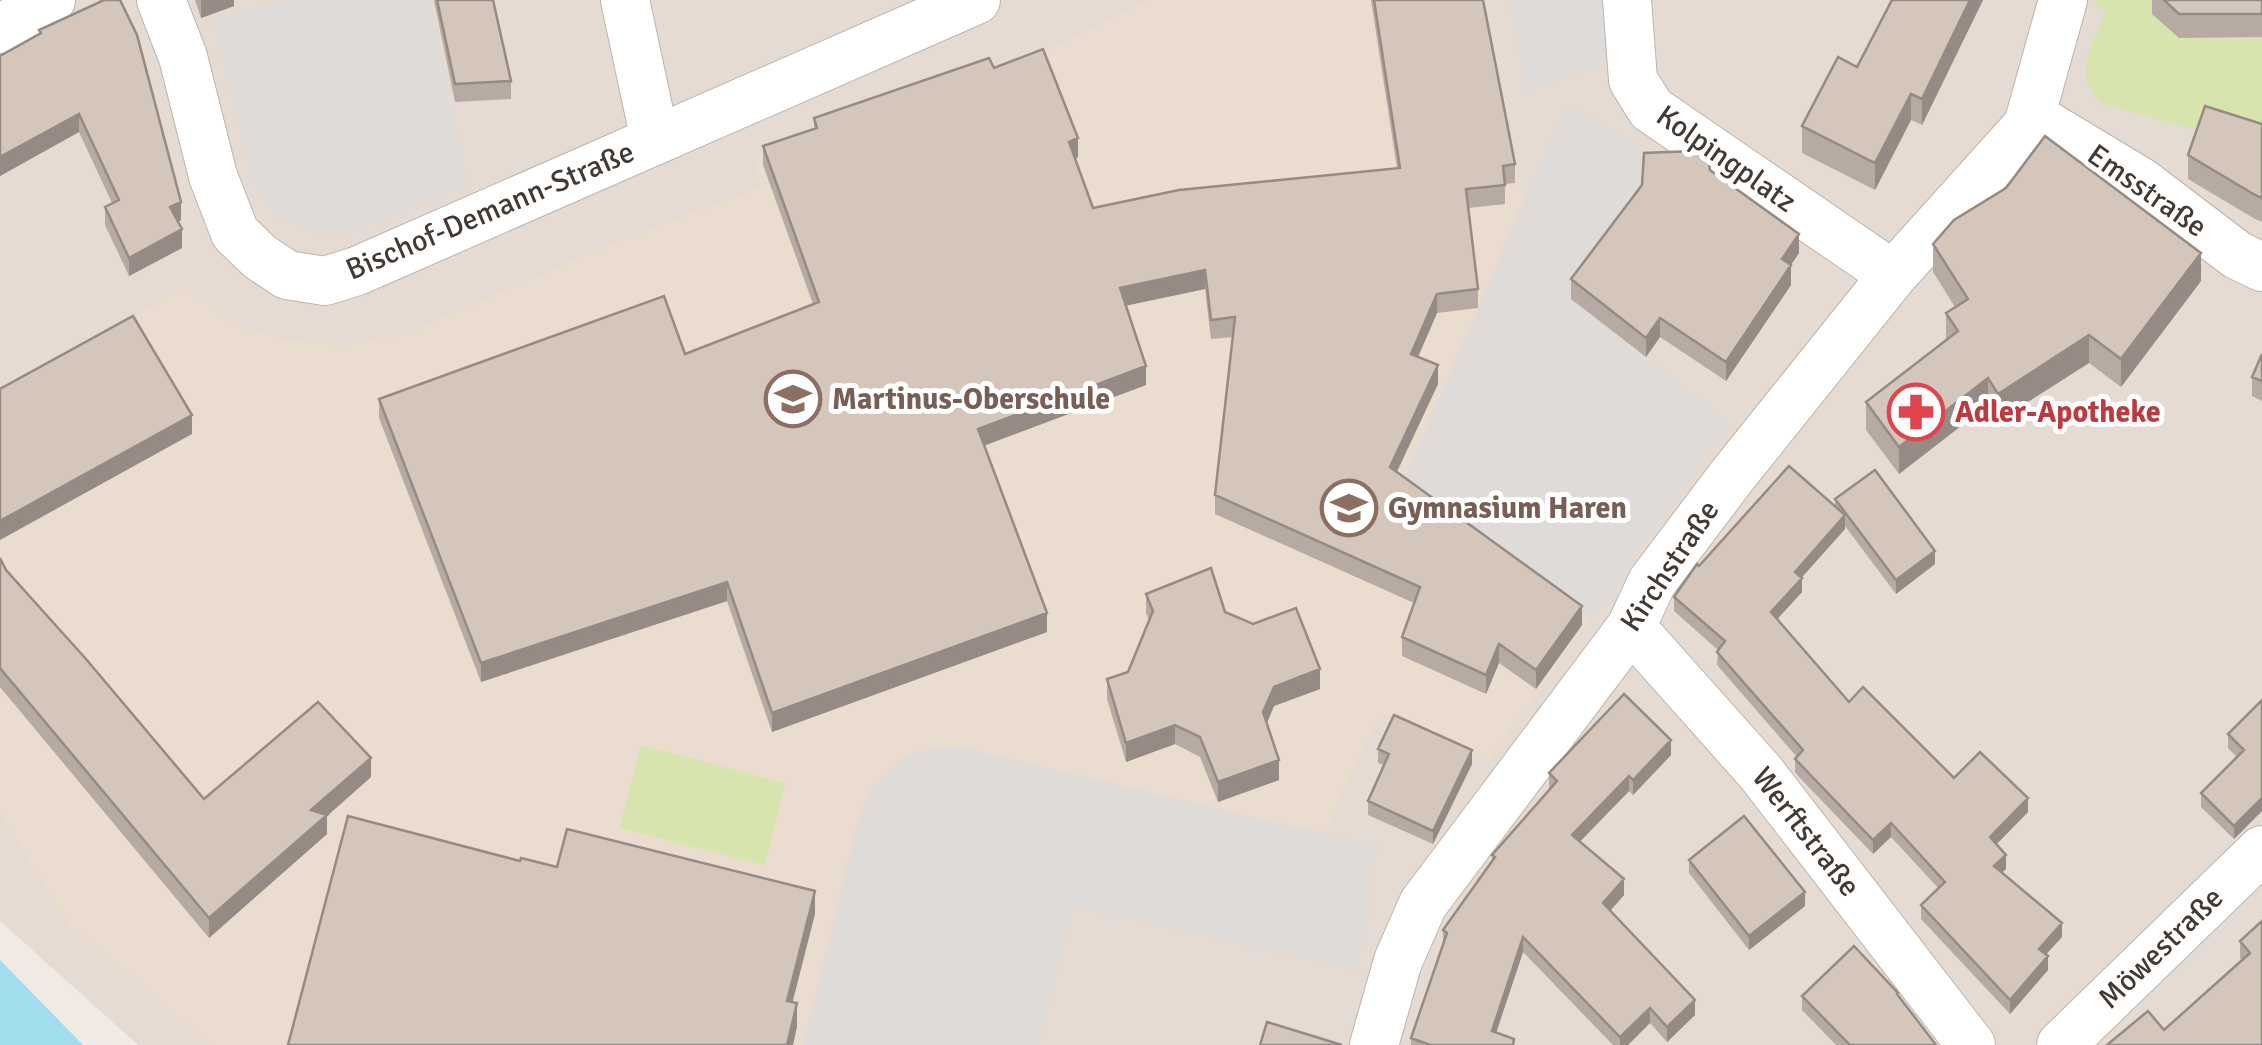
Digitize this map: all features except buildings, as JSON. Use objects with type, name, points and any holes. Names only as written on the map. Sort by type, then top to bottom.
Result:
[{"type":"street","points":[[0,30],[52,0]]},
{"type":"street","name":"Bischof-Demann-Straße","points":[[161,0],[183,57],[213,176],[235,233],[260,257],[287,274],[325,281],[357,271],[976,0]]},
{"type":"street","points":[[625,0],[655,140]]},
{"type":"street","name":"Kolpingplatz","points":[[1627,0],[1633,80],[1651,109],[1893,275]]},
{"type":"street","points":[[2028,126],[2062,0]]},
{"type":"street","name":"Kirchstraße","points":[[1374,1045],[1398,961],[1424,904],[1631,627],[1652,582],[1893,275],[2028,126]]},
{"type":"street","name":"Emsstraße","points":[[2028,126],[2048,126],[2141,182],[2236,255],[2262,267]]},
{"type":"street","name":"Werftstraße","points":[[1631,627],[1761,773],[1970,1045]]},
{"type":"street","name":"Möwestraße","points":[[2060,1045],[2262,850]]},
{"type":"shaded area","points":[[0,0],[2262,0],[2262,1045],[138,1045],[0,921]]},
{"type":"shaded area","points":[[293,0],[429,0],[468,184],[337,236],[310,231],[280,217],[262,198],[253,178],[214,20]]},
{"type":"shaded area","points":[[1147,0],[1484,0],[1523,202],[1403,485],[1590,620],[1487,762],[1380,712],[1324,835],[964,748],[926,749],[906,757],[890,768],[860,814],[803,1045],[210,1045],[69,926],[0,814],[0,393],[185,286],[239,326],[286,340],[343,345],[404,334],[608,245],[760,187],[752,154],[1041,54]]},
{"type":"shaded area","points":[[1510,0],[1609,0],[1614,60],[1527,92]]},
{"type":"shaded area","points":[[1570,105],[1640,148],[1644,172],[1642,205],[1571,299],[1728,423],[1590,620],[1402,485],[1523,202]]},
{"type":"shaded area","points":[[946,747],[964,748],[1378,847],[1370,859],[1369,912],[1354,969],[1073,906],[1038,1045],[803,1045],[860,814],[872,786],[906,757]]},
{"type":"green space","points":[[2097,0],[2262,0],[2262,148],[2103,104],[2087,82],[2086,71],[2091,46],[2107,10],[2095,4]]},
{"type":"green space","points":[[641,745],[785,783],[764,865],[619,828]]},
{"type":"water","points":[[0,960],[83,1045],[0,1045]]},
{"type":"place","name":"Martinus-Oberschule","points":[[793,399]]},
{"type":"place","name":"Adler-Apotheke","points":[[1916,412]]},
{"type":"place","name":"Gymnasium Haren","points":[[1349,508]]}]
